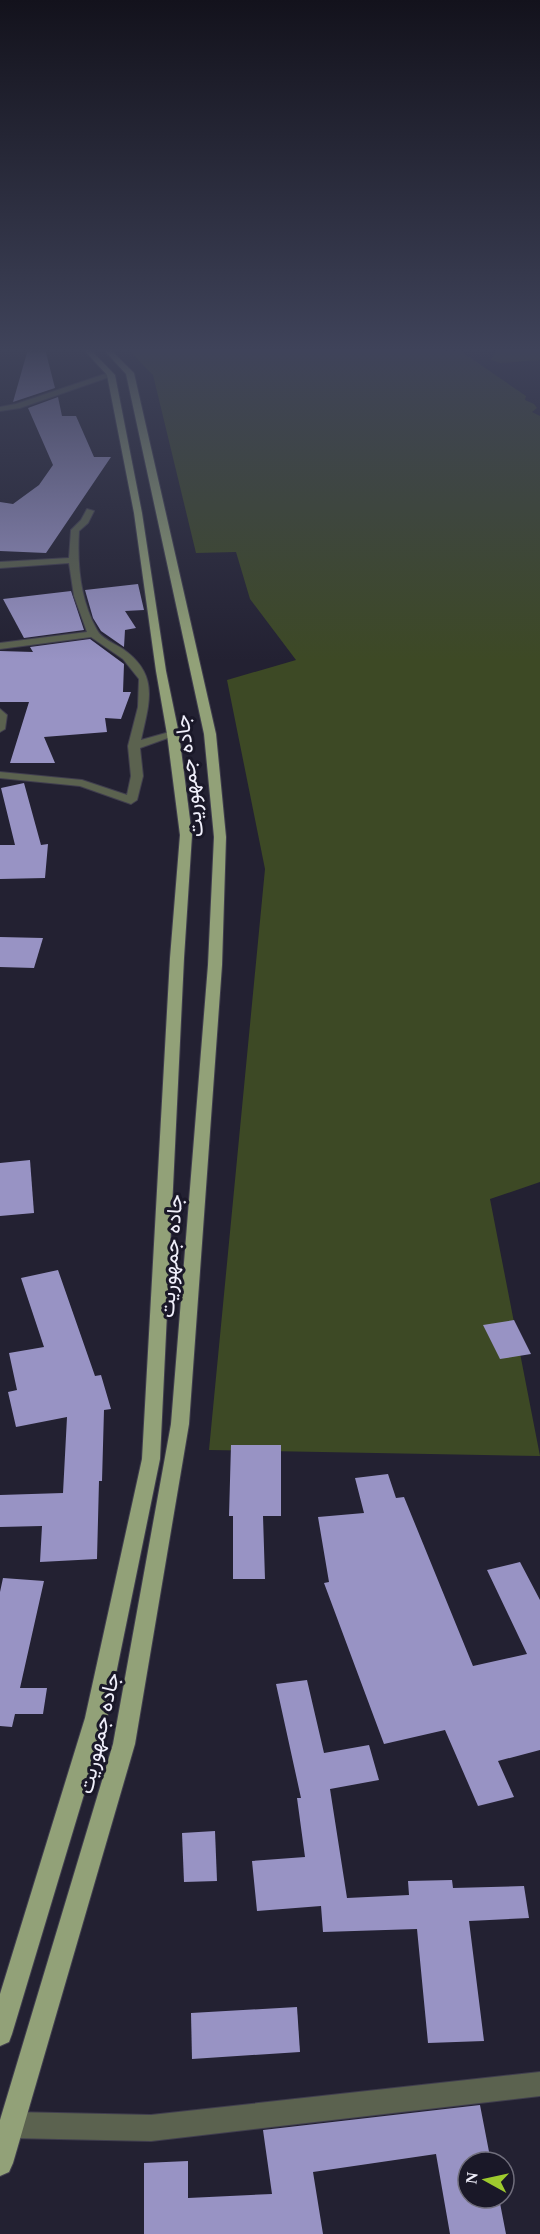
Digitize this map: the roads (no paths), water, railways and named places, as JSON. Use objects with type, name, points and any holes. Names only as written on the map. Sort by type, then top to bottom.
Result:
[{"type":"main road","name":"جاده جمهوریت","points":[[0,2034],[96,1718],[151,1459],[177,958],[186,835],[173,734],[126,453]]},
{"type":"main road","name":"جاده جمهوریت","points":[[0,2163],[124,1744],[178,1436],[215,965],[220,837],[210,734],[148,453]]},
{"type":"street","points":[[0,776],[82,783],[131,800],[137,776],[134,746],[143,707],[144,679],[127,657],[93,634],[80,596],[73,560],[75,530],[90,511]]},
{"type":"street","points":[[0,565],[73,560]]},
{"type":"street","points":[[0,646],[93,634]]},
{"type":"street","points":[[0,712],[0,729]]},
{"type":"street","points":[[134,746],[173,734]]},
{"type":"street","points":[[12,2125],[152,2128],[540,2084]]}]
